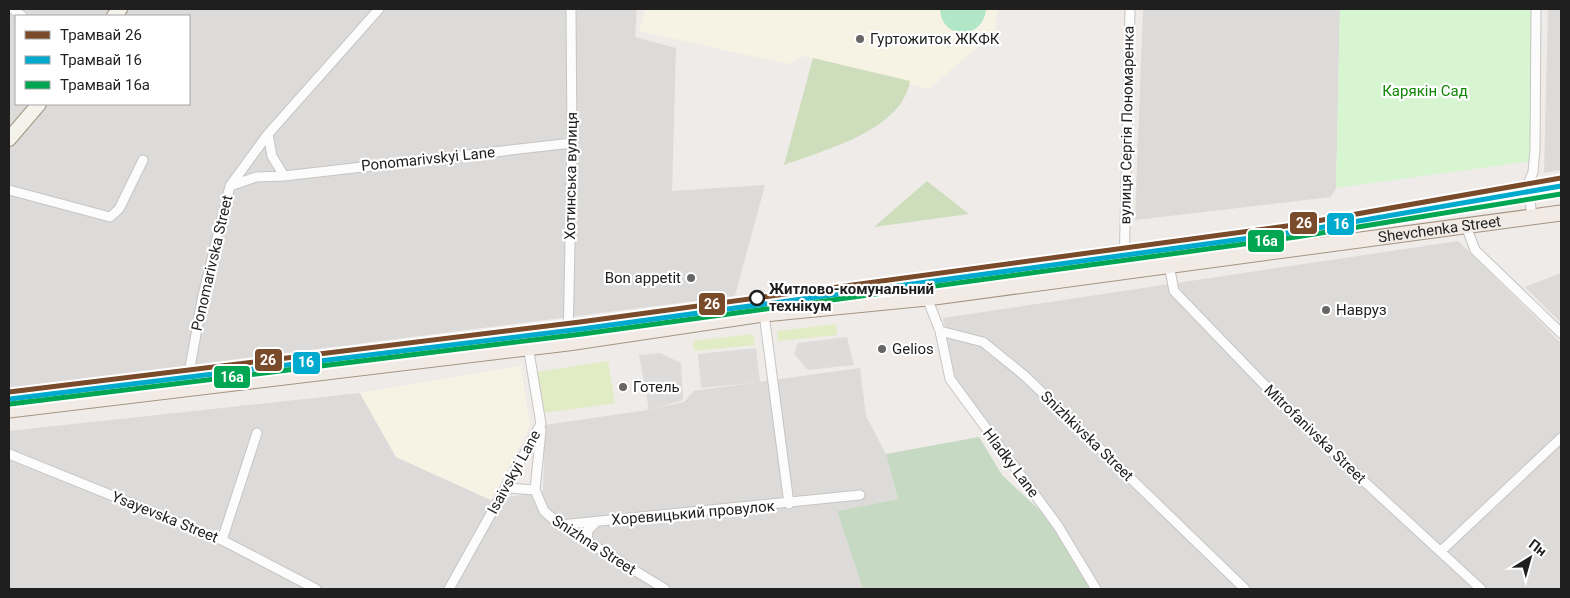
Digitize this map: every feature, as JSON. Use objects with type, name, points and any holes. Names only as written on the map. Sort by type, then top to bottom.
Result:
[{"type":"main road","name":"Shevchenka Street","points":[[9,410],[186,390],[568,342],[764,314],[927,298],[1124,270],[1561,213]]},
{"type":"street","name":"Ponomarivska Street","points":[[186,390],[202,295],[230,186],[268,134],[379,9]]},
{"type":"street","name":"Хотинська вулиця","points":[[568,342],[572,143],[571,9]]},
{"type":"street","name":"вулиця Сергія Пономаренка","points":[[1124,270],[1130,9]]},
{"type":"street","points":[[1532,217],[1528,184],[1533,172],[1536,149],[1536,9]]},
{"type":"street","points":[[9,139],[38,105]]},
{"type":"street","points":[[268,134],[272,156],[284,176]]},
{"type":"street","name":"Ponomarivskyi Lane","points":[[230,186],[256,176],[284,176],[572,143]]},
{"type":"street","points":[[9,190],[106,217],[114,215],[142,160]]},
{"type":"street","points":[[1466,226],[1475,250],[1561,333]]},
{"type":"street","name":"Mitrofanivska Street","points":[[1169,264],[1174,291],[1304,426],[1481,589]]},
{"type":"street","points":[[927,298],[940,332]]},
{"type":"street","name":"Хоревицький провулок","points":[[764,314],[789,504]]},
{"type":"street","name":"Hladky Lane","points":[[940,332],[950,380],[1058,526],[1096,589]]},
{"type":"street","name":"Snizhkivska Street","points":[[940,332],[983,342],[1025,376],[1245,589]]},
{"type":"street","name":"Isaivskyi Lane","points":[[449,589],[541,424],[528,346]]},
{"type":"street","points":[[507,488],[535,490],[541,424]]},
{"type":"street","points":[[222,540],[257,433]]},
{"type":"street","points":[[1441,551],[1561,438]]},
{"type":"street","name":"Ysayevska Street","points":[[9,454],[222,540],[316,589]]},
{"type":"street","name":"Snizhna Street","points":[[535,490],[544,511],[560,525],[665,589]]},
{"type":"street","name":"Хоревицький провулок","points":[[560,525],[789,504],[860,495]]},
{"type":"street","name":"Хоревицький провулок","points":[[587,542],[588,530],[596,522]]},
{"type":"shaded area","points":[[9,9],[113,9],[107,15],[15,15],[15,105],[31,105],[9,131]]},
{"type":"shaded area","points":[[128,9],[637,9],[635,37],[676,48],[672,191],[765,185],[735,296],[9,388],[9,148],[46,105],[190,105],[190,15],[123,15]]},
{"type":"shaded area","points":[[645,9],[997,9],[996,31],[929,89],[804,56],[788,64],[639,31]]},
{"type":"shaded area","points":[[1143,9],[1340,9],[1336,188],[1331,197],[1135,220]]},
{"type":"shaded area","points":[[1548,9],[1561,9],[1561,170],[1544,173]]},
{"type":"shaded area","points":[[1458,241],[1561,343],[1561,589],[1095,589],[953,374],[943,318]]},
{"type":"shaded area","points":[[1561,273],[1561,323],[1525,287]]},
{"type":"shaded area","points":[[847,337],[854,365],[808,370],[794,354],[798,343]]},
{"type":"shaded area","points":[[756,348],[760,382],[701,388],[698,354]]},
{"type":"shaded area","points":[[660,353],[681,363],[683,400],[649,410],[639,355]]},
{"type":"shaded area","points":[[521,366],[530,426],[491,500],[396,457],[360,393]]},
{"type":"shaded area","points":[[860,368],[866,416],[886,454],[898,499],[837,511],[863,589],[9,589],[9,431],[360,393],[396,457],[491,500],[543,491],[545,425],[647,410],[684,402],[694,391]]},
{"type":"green space","points":[[940,9],[986,9],[978,27],[962,33],[947,27],[942,19]]},
{"type":"green space","name":"Карякін Сад","points":[[1340,9],[1532,9],[1531,161],[1336,188]]},
{"type":"green space","points":[[813,58],[910,81],[904,98],[893,113],[877,125],[840,145],[784,165]]},
{"type":"green space","points":[[927,181],[969,214],[874,227]]},
{"type":"green space","points":[[836,324],[837,335],[778,341],[777,331]]},
{"type":"green space","points":[[753,334],[755,345],[694,351],[693,341]]},
{"type":"green space","points":[[608,361],[615,403],[544,413],[537,372]]},
{"type":"green space","points":[[979,437],[1002,475],[1047,517],[1090,589],[863,589],[837,511],[898,499],[886,454]]},
{"type":"tram line","name":"26","points":[[9,392],[580,322],[1294,225],[1561,178]]},
{"type":"tram line","name":"16","points":[[10,399],[581,329],[1295,232],[1561,186]]},
{"type":"tram line","name":"16a","points":[[10,404],[582,334],[1296,237],[1561,194]]},
{"type":"place","name":"Гуртожиток ЖКФК","points":[[860,39]]},
{"type":"place","name":"Bon appetit","points":[[691,278]]},
{"type":"place","name":"Житлово-комунальний технікум","points":[[757,298]]},
{"type":"place","name":"Навруз","points":[[1326,310]]},
{"type":"place","name":"Gelios","points":[[882,349]]},
{"type":"place","name":"Готель","points":[[623,387]]}]
